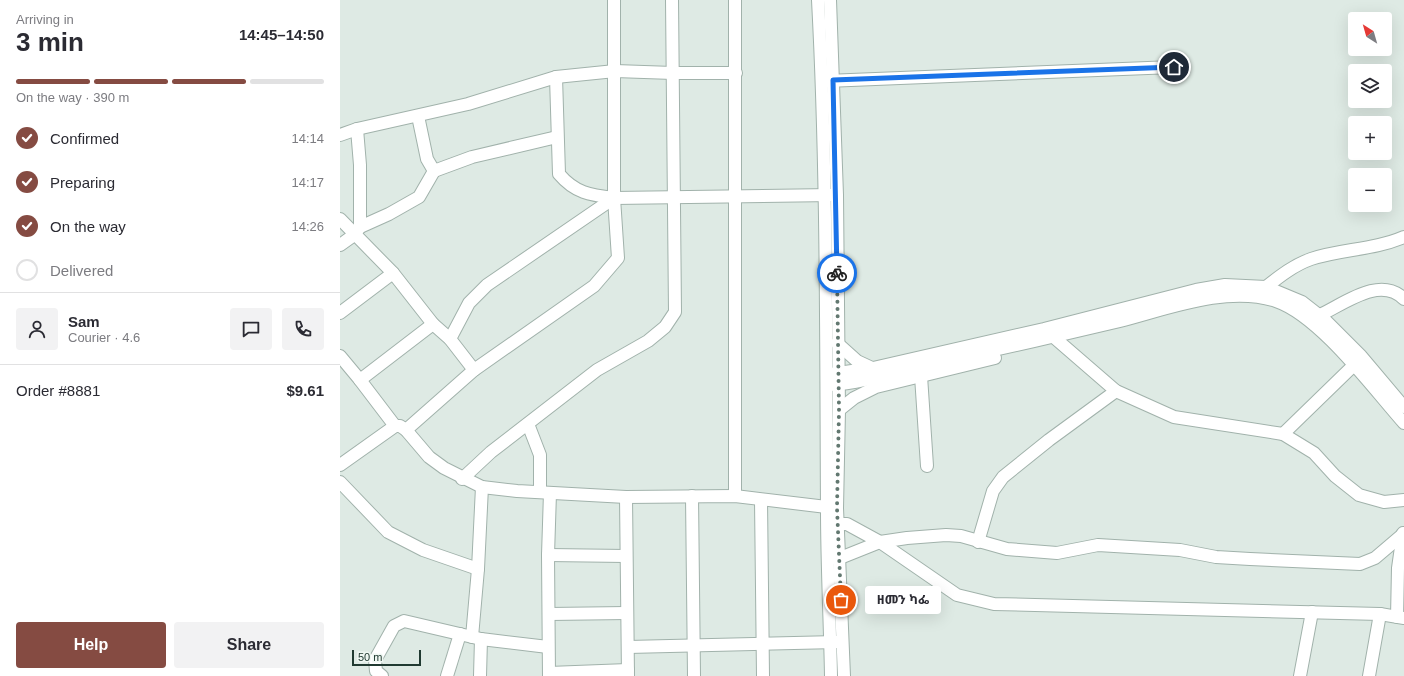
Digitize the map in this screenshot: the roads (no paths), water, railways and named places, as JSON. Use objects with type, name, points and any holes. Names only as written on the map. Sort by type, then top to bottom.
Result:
[{"type":"street","points":[[340,465],[400,428],[474,370],[594,286],[618,258],[614,198],[614,0]]},
{"type":"street","points":[[462,478],[597,370],[648,341],[665,327],[675,312],[672,0]]},
{"type":"street","points":[[734,496],[734,196],[736,0]]},
{"type":"street","points":[[818,0],[828,81]]},
{"type":"street","points":[[830,0],[828,81],[837,343],[832,379],[839,410],[832,508]]},
{"type":"street","points":[[828,81],[1174,67]]},
{"type":"street","points":[[340,135],[357,129],[468,104],[556,77],[615,71],[736,73]]},
{"type":"street","points":[[556,77],[559,174],[569,186],[594,196],[614,198],[831,195]]},
{"type":"street","points":[[418,116],[427,159],[434,171]]},
{"type":"street","points":[[357,129],[360,165],[357,231]]},
{"type":"street","points":[[340,245],[357,231],[419,197],[434,171],[472,157],[557,137]]},
{"type":"street","points":[[831,195],[832,508],[836,642],[831,676]]},
{"type":"street","points":[[450,339],[469,303],[487,285],[614,198]]},
{"type":"street","points":[[340,219],[357,231],[393,273],[433,324],[450,339],[474,370]]},
{"type":"street","points":[[1266,287],[1288,270],[1311,259],[1371,247],[1404,237]]},
{"type":"street","points":[[340,313],[393,273]]},
{"type":"street","points":[[832,379],[873,368],[1044,329],[1196,290],[1225,285],[1266,287],[1302,302],[1320,316],[1361,356],[1404,407]]},
{"type":"street","points":[[1320,316],[1364,292],[1383,289],[1399,294],[1404,299]]},
{"type":"street","points":[[839,410],[854,398],[876,387],[1057,340],[1198,301],[1227,296],[1255,297],[1276,301],[1297,311],[1317,326],[1404,423]]},
{"type":"street","points":[[360,380],[433,324]]},
{"type":"street","points":[[1044,329],[1116,391],[1174,417],[1283,434],[1314,453],[1335,476],[1359,495],[1384,502],[1404,500]]},
{"type":"street","points":[[832,379],[1057,340]]},
{"type":"street","points":[[837,343],[857,361],[873,368]]},
{"type":"street","points":[[340,356],[400,428],[429,457],[444,468],[462,478],[482,486],[545,493],[626,497],[734,496],[832,508]]},
{"type":"street","points":[[1283,434],[1353,366]]},
{"type":"street","points":[[921,376],[927,466]]},
{"type":"street","points":[[978,542],[993,491],[1003,477],[1049,440],[1116,391]]},
{"type":"street","points":[[528,424],[540,455],[545,493],[548,555],[549,674],[628,673],[626,497]]},
{"type":"street","points":[[340,482],[388,532],[400,540],[423,550],[478,569]]},
{"type":"street","points":[[480,676],[477,638],[478,569],[482,486]]},
{"type":"street","points":[[692,496],[694,676]]},
{"type":"street","points":[[761,500],[763,676]]},
{"type":"street","points":[[833,524],[847,524],[880,542],[957,595],[994,604],[1380,614],[1400,618],[1398,568],[1403,533]]},
{"type":"street","points":[[834,558],[880,542],[906,538],[946,535],[961,536],[1007,549],[1057,553],[1098,545],[1180,550],[1216,556],[1250,559],[1360,564],[1375,558],[1403,533]]},
{"type":"street","points":[[548,555],[626,556]]},
{"type":"street","points":[[1300,676],[1312,612]]},
{"type":"street","points":[[549,614],[627,613]]},
{"type":"street","points":[[1369,676],[1380,614]]},
{"type":"street","points":[[382,676],[376,670],[375,660],[394,626],[398,622],[404,621],[477,638],[548,648]]},
{"type":"street","points":[[447,676],[460,634]]},
{"type":"street","points":[[628,646],[836,642]]},
{"type":"street","points":[[836,642],[844,676]]},
{"type":"place","name":"ዘመን ካፌ","points":[[841,600]]}]
